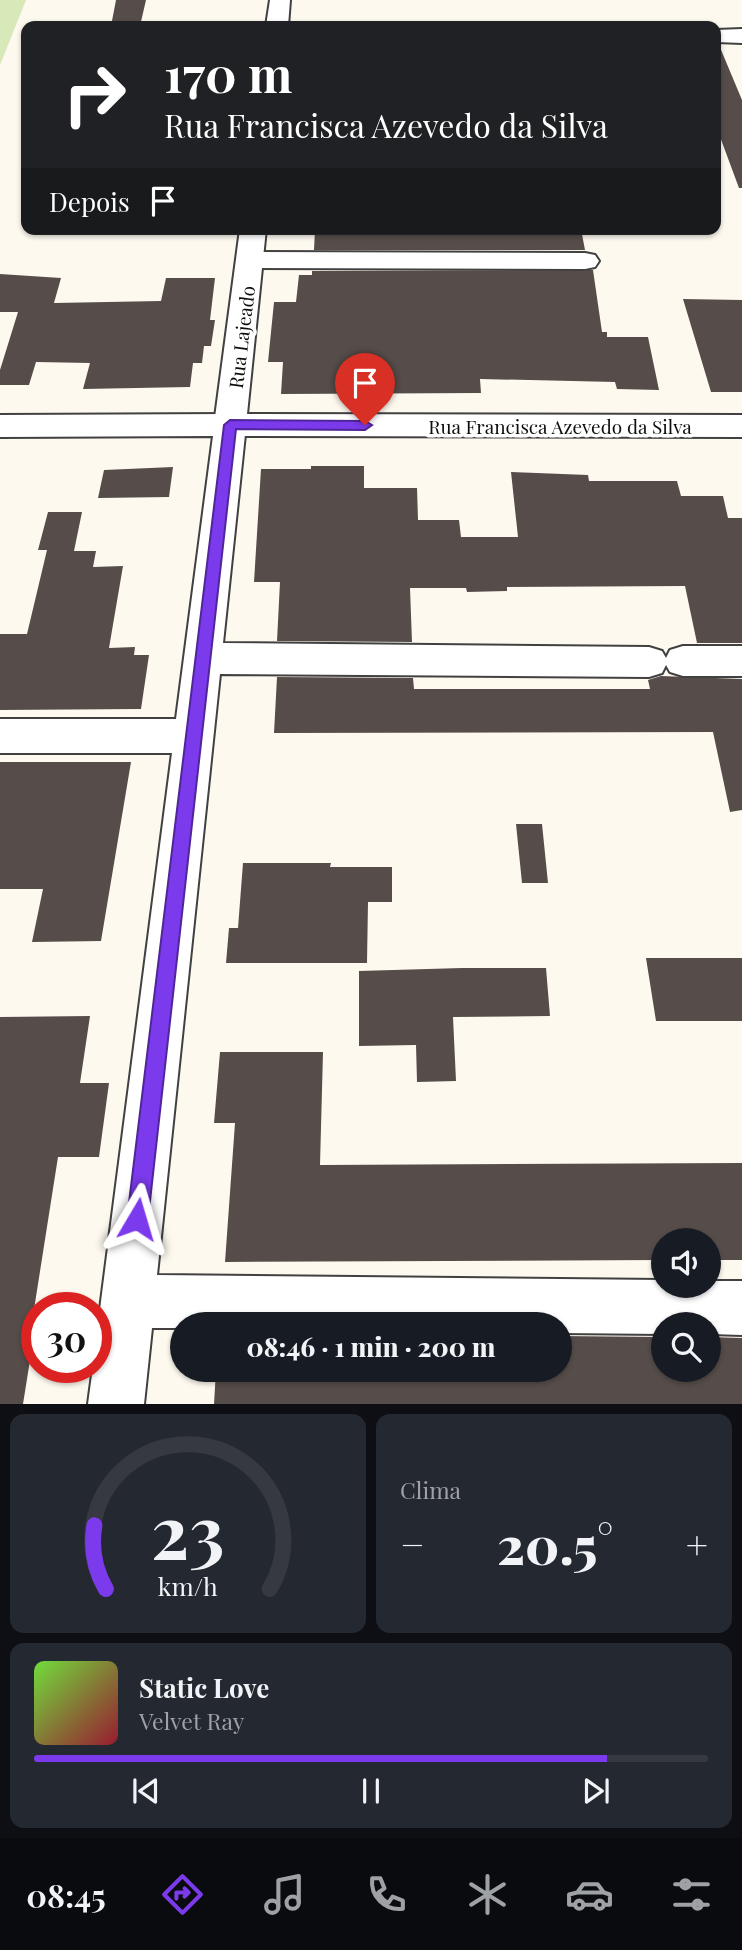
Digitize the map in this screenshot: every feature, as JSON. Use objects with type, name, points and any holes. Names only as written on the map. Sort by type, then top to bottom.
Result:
[{"type":"street","points":[[278,21],[280,0]]},
{"type":"street","points":[[721,36],[742,36]]},
{"type":"street","name":"Rua Lajeado","points":[[116,1404],[252,235]]},
{"type":"street","points":[[250,260],[585,261]]},
{"type":"street","name":"Rua Francisca Azevedo da Silva","points":[[0,426],[742,426]]},
{"type":"street","points":[[203,658],[742,661]]},
{"type":"street","points":[[0,736],[194,736]]},
{"type":"street","points":[[128,1301],[742,1308]]},
{"type":"green space","points":[[0,0],[26,0],[0,65]]},
{"type":"building","points":[[116,0],[146,0],[141,21],[112,21]]},
{"type":"building","points":[[721,50],[742,100],[742,188],[739,188],[721,139]]},
{"type":"building","points":[[315,235],[582,235],[585,250],[314,250]]},
{"type":"building","points":[[593,270],[602,332],[607,332],[607,337],[648,337],[659,390],[617,389],[615,382],[480,379],[481,393],[281,394],[283,362],[268,362],[274,302],[296,302],[299,275],[312,275],[312,271]]},
{"type":"building","points":[[0,274],[61,278],[54,303],[161,301],[166,278],[215,278],[210,320],[215,320],[211,346],[204,346],[202,363],[193,363],[190,387],[83,389],[90,363],[36,362],[29,385],[0,385],[0,370],[18,312],[0,312]]},
{"type":"building","points":[[683,299],[742,300],[742,392],[711,392]]},
{"type":"building","points":[[311,466],[364,466],[364,488],[417,488],[418,520],[459,520],[461,537],[518,537],[511,472],[588,475],[589,481],[677,481],[681,496],[723,496],[728,518],[742,518],[742,643],[697,643],[685,586],[507,587],[507,591],[467,592],[466,588],[410,588],[412,642],[277,641],[280,582],[254,582],[261,469],[311,469]]},
{"type":"building","points":[[173,467],[169,497],[98,498],[104,470]]},
{"type":"building","points":[[48,512],[82,512],[74,551],[96,551],[93,567],[123,566],[109,648],[135,647],[134,655],[149,655],[141,709],[0,710],[0,634],[27,634],[47,550],[38,550]]},
{"type":"building","points":[[661,676],[742,679],[742,810],[730,812],[713,732],[274,733],[277,677],[413,678],[414,689],[650,689],[648,680]]},
{"type":"building","points":[[0,762],[131,762],[101,941],[32,942],[43,889],[0,889]]},
{"type":"building","points":[[516,824],[542,824],[548,883],[522,883]]},
{"type":"building","points":[[243,863],[331,863],[330,867],[392,867],[392,902],[368,902],[367,963],[226,963],[229,928],[238,928]]},
{"type":"building","points":[[646,958],[742,958],[742,1021],[656,1021]]},
{"type":"building","points":[[546,968],[550,1016],[453,1017],[456,1081],[417,1082],[416,1045],[359,1046],[359,971]]},
{"type":"building","points":[[90,1016],[80,1083],[109,1083],[99,1157],[58,1157],[37,1292],[21,1292],[21,1383],[26,1383],[23,1404],[0,1404],[0,1017]]},
{"type":"building","points":[[220,1052],[323,1052],[320,1165],[742,1163],[742,1260],[721,1260],[721,1228],[651,1228],[651,1260],[225,1262],[235,1123],[214,1123]]},
{"type":"building","points":[[572,1336],[651,1337],[651,1382],[721,1382],[721,1337],[742,1338],[742,1404],[214,1404],[215,1382],[572,1382]]},
{"type":"route","points":[[137,1219],[230,425],[365,425]]}]
